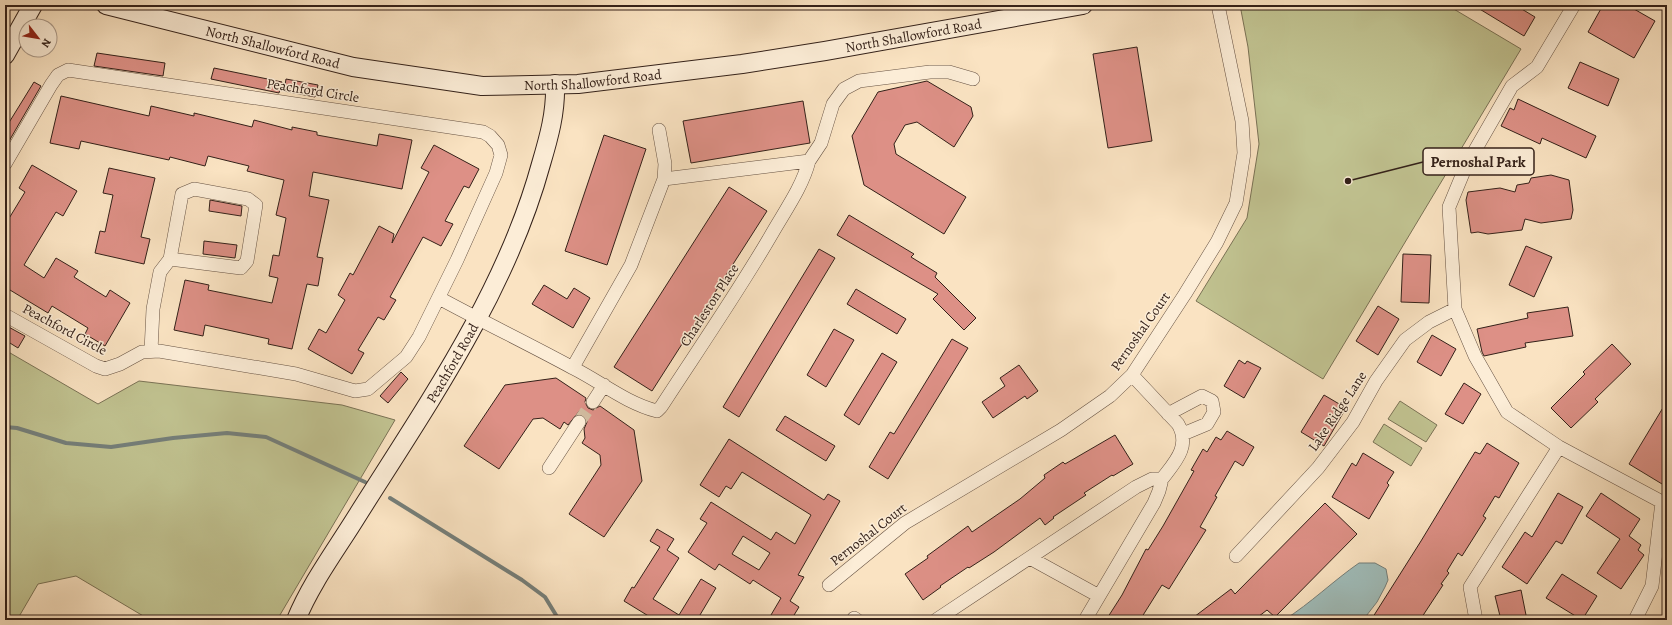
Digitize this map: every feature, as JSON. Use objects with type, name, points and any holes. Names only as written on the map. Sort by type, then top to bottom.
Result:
[{"type":"street","points":[[5,55],[33,5]]},
{"type":"street","name":"North Shallowford Road","points":[[106,5],[353,67],[482,86],[578,84],[742,64],[825,51],[1084,5]]},
{"type":"street","name":"Pernoshal Court","points":[[829,585],[905,523],[1061,430],[1110,396],[1132,375],[1205,262],[1217,242],[1236,203],[1244,153],[1242,121],[1218,5]]},
{"type":"street","points":[[1574,5],[1537,67],[1512,86],[1466,166],[1449,207],[1455,309],[1475,356],[1508,412],[1559,447],[1662,502],[1652,586],[1635,620]]},
{"type":"street","name":"Peachford Circle","points":[[5,164],[51,85],[58,75],[68,70],[483,132],[490,136],[498,145],[501,155],[499,164],[460,253],[419,337],[406,357],[368,389],[356,391],[296,374],[159,351],[142,352],[120,364],[105,369],[96,366],[5,316]]},
{"type":"street","name":"Charleston Place","points":[[478,319],[573,368],[604,385],[625,399],[656,411],[661,407],[753,266],[791,201],[805,173],[809,160],[821,143],[833,104],[844,90],[859,80],[930,72],[949,72],[972,79]]},
{"type":"street","name":"Peachford Road","points":[[296,620],[302,604],[409,434],[478,319],[508,255],[534,192],[551,129],[555,103],[555,84]]},
{"type":"street","points":[[573,368],[630,265],[664,179],[665,164],[659,130]]},
{"type":"street","points":[[664,179],[809,160]]},
{"type":"street","points":[[151,351],[153,309],[160,272],[170,259],[182,194],[194,190],[248,199],[256,206],[248,262],[241,268],[170,259]]},
{"type":"street","points":[[439,298],[478,319]]},
{"type":"street","name":"Lake Ridge Lane","points":[[1236,556],[1318,468],[1353,422],[1376,381],[1405,340],[1429,322],[1455,309]]},
{"type":"street","points":[[1085,620],[1154,503],[1162,479],[1181,452],[1184,440],[1178,424],[1132,375]]},
{"type":"street","points":[[592,402],[604,385]]},
{"type":"street","points":[[1168,414],[1202,396],[1212,401],[1214,412],[1207,424],[1183,434]]},
{"type":"street","points":[[549,468],[579,422]]},
{"type":"street","points":[[1476,620],[1470,587],[1559,447]]},
{"type":"street","points":[[936,620],[1144,482],[1162,479]]},
{"type":"street","points":[[1030,558],[1099,596]]},
{"type":"green space","points":[[1240,5],[1447,5],[1521,49],[1323,379],[1196,301],[1247,218],[1259,144],[1248,47]]},
{"type":"green space","points":[[5,350],[98,404],[139,381],[342,405],[395,420],[277,620],[150,620],[76,576],[38,584],[17,620],[5,620]]},
{"type":"green space","points":[[1400,401],[1437,425],[1426,442],[1388,419]]},
{"type":"green space","points":[[1384,424],[1422,448],[1411,466],[1373,442]]},
{"type":"water","points":[[1359,563],[1375,563],[1386,569],[1388,580],[1377,602],[1363,620],[1284,620],[1340,577]]},
{"type":"building","points":[[1473,5],[1515,5],[1535,17],[1524,36]]},
{"type":"building","points":[[1603,5],[1627,5],[1655,21],[1634,58],[1588,32]]},
{"type":"building","points":[[1137,47],[1152,141],[1108,148],[1093,54]]},
{"type":"building","points":[[97,53],[165,63],[163,76],[94,66]]},
{"type":"building","points":[[1580,62],[1619,79],[1608,106],[1568,88]]},
{"type":"building","points":[[214,68],[282,82],[279,93],[211,79]]},
{"type":"building","points":[[286,79],[318,85],[315,97],[284,91]]},
{"type":"building","points":[[927,81],[971,107],[973,116],[954,147],[917,122],[905,125],[894,144],[896,154],[966,197],[944,234],[864,185],[852,136],[878,92]]},
{"type":"building","points":[[34,82],[41,86],[5,148],[5,129]]},
{"type":"building","points":[[61,96],[149,116],[151,106],[194,116],[194,113],[252,127],[254,120],[292,130],[292,127],[317,132],[317,135],[377,146],[379,134],[412,140],[402,189],[313,172],[309,196],[329,200],[317,257],[323,258],[318,286],[307,284],[292,349],[268,344],[269,339],[205,325],[203,336],[174,330],[185,280],[209,285],[208,290],[272,303],[278,278],[269,276],[273,255],[279,256],[286,218],[276,215],[284,180],[247,171],[249,166],[208,156],[205,166],[170,157],[169,160],[81,141],[79,149],[50,143]]},
{"type":"building","points":[[1518,99],[1596,136],[1586,158],[1542,138],[1540,144],[1501,126],[1510,108],[1514,110]]},
{"type":"building","points":[[803,101],[810,143],[691,163],[683,121]]},
{"type":"building","points":[[604,135],[646,149],[607,265],[565,251]]},
{"type":"building","points":[[434,145],[479,169],[469,188],[464,186],[445,221],[453,224],[441,246],[423,237],[390,297],[396,300],[384,320],[378,317],[358,350],[364,353],[352,374],[308,349],[319,329],[326,333],[345,300],[338,295],[350,273],[353,275],[379,226],[394,234],[392,243],[429,172],[421,168]]},
{"type":"building","points":[[32,165],[77,191],[63,216],[56,212],[24,265],[44,278],[56,258],[78,271],[74,277],[106,297],[110,290],[130,303],[105,346],[85,334],[88,328],[52,306],[48,313],[5,287],[5,225],[25,192],[19,188]]},
{"type":"building","points":[[109,168],[155,178],[141,237],[150,239],[144,264],[95,253],[100,231],[105,232],[113,195],[103,193]]},
{"type":"building","points":[[1551,175],[1569,180],[1573,210],[1571,219],[1541,223],[1525,219],[1522,230],[1488,234],[1478,232],[1471,233],[1466,200],[1468,192],[1500,188],[1515,192],[1517,185],[1529,183],[1531,178]]},
{"type":"building","points":[[729,187],[767,211],[652,391],[614,367]]},
{"type":"building","points":[[210,200],[242,206],[241,216],[209,211]]},
{"type":"building","points":[[849,215],[914,254],[911,257],[937,273],[935,277],[976,318],[964,330],[933,299],[938,294],[837,235]]},
{"type":"building","points":[[204,241],[237,245],[235,258],[203,254]]},
{"type":"building","points":[[1526,246],[1552,257],[1534,297],[1509,285]]},
{"type":"building","points":[[819,249],[835,258],[739,417],[723,407]]},
{"type":"building","points":[[1403,254],[1431,255],[1429,303],[1401,302]]},
{"type":"building","points":[[544,285],[567,299],[574,288],[590,298],[573,328],[532,304]]},
{"type":"building","points":[[856,289],[906,319],[897,334],[847,304]]},
{"type":"building","points":[[1378,306],[1399,319],[1378,355],[1356,341]]},
{"type":"building","points":[[1568,307],[1573,336],[1525,343],[1526,347],[1484,356],[1477,329],[1528,318],[1527,313]]},
{"type":"building","points":[[5,325],[25,336],[18,348],[5,340]]},
{"type":"building","points":[[834,329],[854,340],[826,387],[807,375]]},
{"type":"building","points":[[1432,335],[1456,349],[1441,376],[1417,362]]},
{"type":"building","points":[[952,339],[968,348],[888,479],[869,467],[890,432],[894,434]]},
{"type":"building","points":[[1612,344],[1631,364],[1595,399],[1598,402],[1571,428],[1551,408],[1585,374],[1583,372]]},
{"type":"building","points":[[882,353],[897,362],[859,425],[844,415]]},
{"type":"building","points":[[1239,360],[1245,364],[1247,361],[1261,368],[1244,398],[1224,386]]},
{"type":"building","points":[[1019,365],[1038,391],[1027,399],[1025,396],[993,418],[982,402],[1005,386],[1000,378]]},
{"type":"building","points":[[401,372],[408,379],[388,403],[380,396]]},
{"type":"building","points":[[556,378],[586,398],[585,402],[588,408],[593,410],[600,406],[634,430],[642,481],[604,537],[569,514],[601,465],[600,455],[582,443],[585,438],[584,429],[587,422],[586,418],[582,415],[581,409],[568,425],[564,422],[560,429],[543,418],[533,419],[499,469],[464,446],[505,385]]},
{"type":"building","points":[[1464,383],[1481,394],[1463,424],[1445,414]]},
{"type":"building","points":[[1324,395],[1346,408],[1324,446],[1301,432]]},
{"type":"building","points":[[1667,401],[1667,487],[1629,464]]},
{"type":"building","points":[[785,416],[835,446],[826,461],[776,430]]},
{"type":"building","points":[[1227,431],[1254,447],[1243,466],[1235,461],[1215,496],[1217,497],[1200,527],[1206,530],[1169,589],[1162,585],[1140,620],[1106,620],[1122,595],[1146,549],[1148,550],[1163,526],[1194,471],[1191,470],[1203,449],[1207,452],[1216,437],[1221,440]]},
{"type":"building","points":[[1115,435],[1133,464],[1113,476],[1112,475],[1084,493],[1086,495],[1053,517],[1054,518],[1045,525],[1040,518],[994,552],[940,586],[941,587],[923,600],[905,574],[928,558],[927,556],[968,526],[972,532],[1020,499],[1045,478],[1044,475],[1063,462],[1065,464]]},
{"type":"building","points":[[729,439],[824,500],[828,494],[840,501],[798,575],[804,577],[790,601],[799,607],[791,620],[768,620],[781,598],[753,580],[750,584],[719,564],[715,570],[688,552],[707,523],[700,519],[711,502],[771,540],[776,532],[795,544],[811,515],[742,472],[731,489],[726,486],[719,497],[700,485]],"holes":[[[743,536],[770,553],[759,570],[732,554]]]},
{"type":"building","points":[[1487,443],[1519,463],[1499,498],[1495,496],[1483,516],[1486,518],[1462,556],[1458,553],[1447,571],[1449,573],[1441,584],[1443,585],[1420,620],[1371,620],[1475,452],[1480,454]]},
{"type":"building","points":[[1363,453],[1394,472],[1387,483],[1389,485],[1369,519],[1332,497],[1352,463],[1356,466]]},
{"type":"building","points":[[1558,493],[1583,507],[1562,544],[1556,541],[1527,584],[1502,567],[1525,532],[1532,537]]},
{"type":"building","points":[[1601,493],[1640,519],[1629,536],[1641,545],[1638,550],[1644,555],[1621,589],[1597,573],[1620,539],[1586,516]]},
{"type":"building","points":[[1325,503],[1357,534],[1275,617],[1267,610],[1254,620],[1190,620],[1231,589],[1235,594]]},
{"type":"building","points":[[657,529],[674,539],[667,550],[679,558],[653,599],[679,615],[701,579],[716,588],[697,620],[655,620],[624,601],[660,547],[650,541]]},
{"type":"building","points":[[1562,574],[1597,596],[1582,620],[1546,598]]},
{"type":"building","points":[[1521,590],[1527,620],[1501,620],[1495,596]]},
{"type":"waterway","points":[[5,427],[17,428],[66,443],[111,447],[173,438],[227,433],[266,437],[365,482]]},
{"type":"waterway","points":[[390,498],[522,580],[545,597],[559,620]]},
{"type":"tunnel","points":[[579,422],[593,402]]},
{"type":"place","name":"Pernoshal Park","points":[[1348,181]]}]
